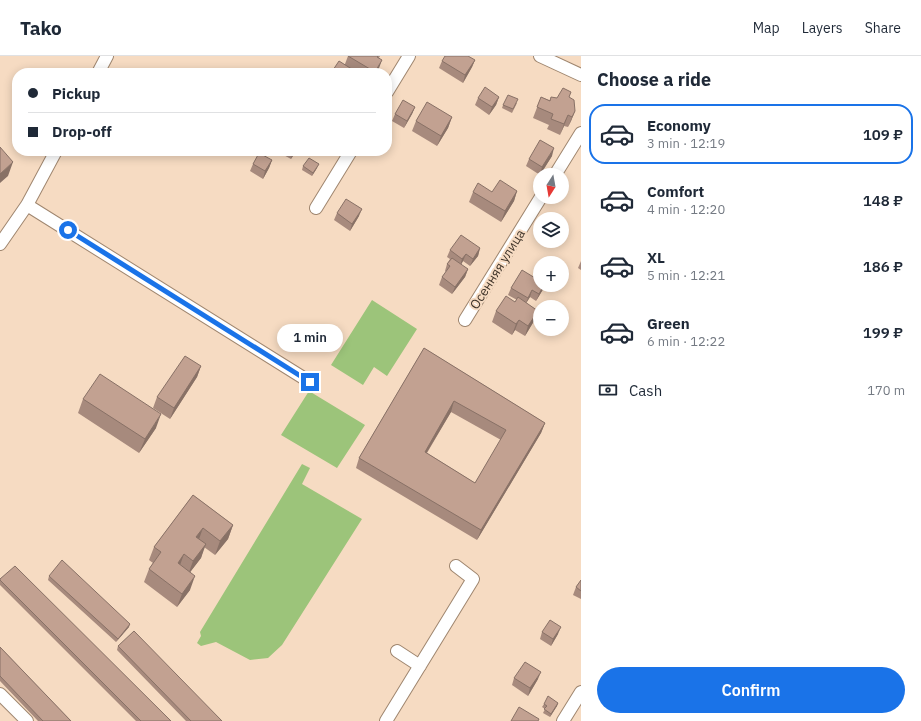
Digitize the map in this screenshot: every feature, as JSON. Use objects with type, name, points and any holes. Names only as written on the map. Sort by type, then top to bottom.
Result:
[{"type":"street","points":[[101,68],[107,56]]},
{"type":"street","points":[[392,84],[409,56]]},
{"type":"street","points":[[540,56],[581,75]]},
{"type":"street","points":[[559,168],[581,133]]},
{"type":"street","points":[[0,244],[27,205],[53,156]]},
{"type":"street","points":[[316,208],[348,156]]},
{"type":"street","name":"Осенняя улица","points":[[465,320],[537,204]]},
{"type":"street","points":[[27,205],[310,382]]},
{"type":"street","points":[[386,721],[473,579],[456,566]]},
{"type":"street","points":[[397,651],[420,666]]},
{"type":"street","points":[[563,721],[581,692]]},
{"type":"street","points":[[0,694],[27,721]]},
{"type":"green space","points":[[372,300],[417,329],[387,376],[374,367],[363,385],[331,365]]},
{"type":"green space","points":[[309,391],[365,425],[337,468],[281,435]]},
{"type":"green space","points":[[302,464],[310,468],[302,484],[362,519],[282,645],[268,658],[250,660],[216,642],[201,646],[197,643],[201,636],[200,632]]},
{"type":"building","points":[[348,56],[378,56],[377,57],[382,60],[377,68],[368,68]]},
{"type":"building","points":[[445,56],[468,56],[475,60],[465,75],[442,61]]},
{"type":"building","points":[[339,61],[350,68],[334,68]]},
{"type":"building","points":[[485,87],[499,97],[492,107],[478,98]]},
{"type":"building","points":[[563,88],[571,92],[569,97],[574,100],[575,111],[572,117],[568,115],[564,124],[551,119],[553,114],[537,107],[541,97],[550,101],[551,97],[557,98]]},
{"type":"building","points":[[508,95],[518,99],[513,109],[503,105]]},
{"type":"building","points":[[403,100],[415,107],[407,121],[395,114]]},
{"type":"building","points":[[427,102],[452,117],[441,136],[416,121]]},
{"type":"building","points":[[540,140],[554,148],[542,167],[529,159]]},
{"type":"building","points":[[0,147],[13,162],[0,174]]},
{"type":"building","points":[[257,156],[265,156],[272,160],[265,171],[253,164]]},
{"type":"building","points":[[309,158],[319,164],[313,173],[303,166]]},
{"type":"building","points":[[500,180],[517,191],[505,211],[473,192],[478,183],[492,192]]},
{"type":"building","points":[[346,199],[362,209],[352,224],[337,213]]},
{"type":"building","points":[[461,235],[480,248],[473,259],[466,254],[462,259],[450,250]]},
{"type":"building","points":[[452,258],[468,269],[455,287],[442,277],[450,266],[447,264]]},
{"type":"building","points":[[522,270],[533,277],[533,291],[528,298],[511,288]]},
{"type":"building","points":[[506,296],[515,302],[518,297],[533,308],[533,318],[528,326],[519,320],[516,324],[496,311]]},
{"type":"building","points":[[424,348],[545,423],[481,530],[359,458]],"holes":[[[454,401],[506,430],[475,483],[425,452]]]},
{"type":"building","points":[[185,356],[201,366],[174,408],[157,397]]},
{"type":"building","points":[[100,374],[161,414],[145,439],[83,399]]},
{"type":"building","points":[[193,495],[233,525],[220,541],[203,528],[196,537],[206,544],[193,561],[184,554],[178,563],[195,576],[182,594],[149,569],[161,552],[154,547]]},
{"type":"building","points":[[62,560],[130,624],[118,639],[49,576]]},
{"type":"building","points":[[15,566],[171,721],[141,721],[0,580]]},
{"type":"building","points":[[581,580],[581,591],[576,587]]},
{"type":"building","points":[[550,620],[561,627],[553,639],[542,632]]},
{"type":"building","points":[[134,631],[222,721],[191,721],[118,646]]},
{"type":"building","points":[[0,647],[71,721],[43,721],[0,676]]},
{"type":"building","points":[[525,662],[541,672],[530,688],[514,678]]},
{"type":"building","points":[[548,696],[558,703],[551,714],[544,709],[547,706],[544,704]]},
{"type":"building","points":[[519,707],[539,719],[538,721],[511,721]]},
{"type":"route","points":[[68,230],[310,382]]}]
